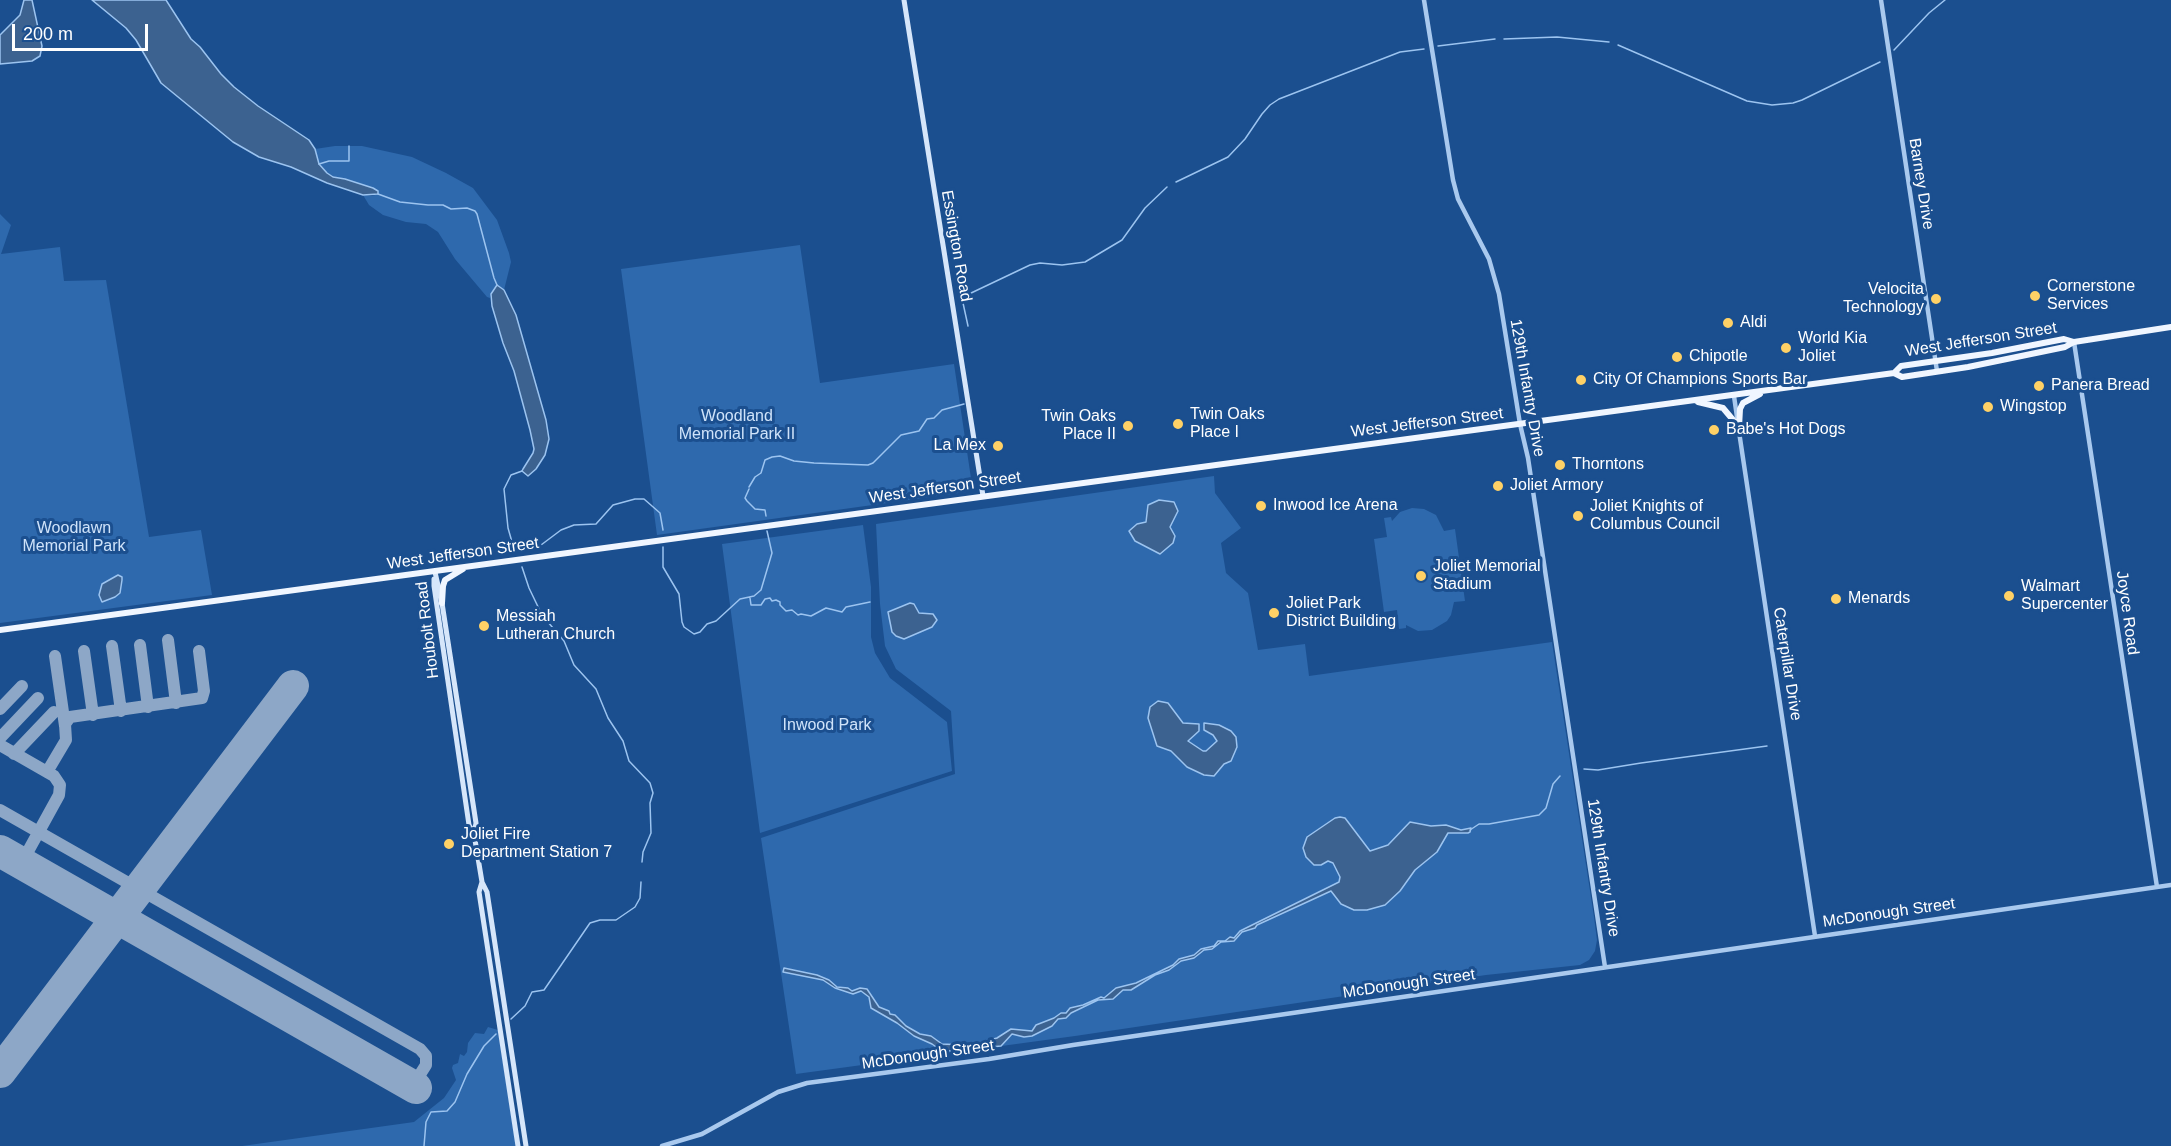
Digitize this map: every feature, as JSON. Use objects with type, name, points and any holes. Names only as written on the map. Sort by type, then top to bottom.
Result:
[{"type":"main road","name":"Essington Road","points":[[904,0],[982,496]]},
{"type":"main road","name":"West Jefferson Street","points":[[0,630],[1894,373],[1902,377],[2065,347],[2074,342],[2171,327]]},
{"type":"main road","name":"West Jefferson Street","points":[[1894,373],[1901,366],[2064,339],[2074,342]]},
{"type":"main road","points":[[1739,427],[1740,409],[1743,403],[1763,392]]},
{"type":"main road","points":[[1695,401],[1722,408],[1739,427]]},
{"type":"main road","points":[[442,603],[445,580],[465,568]]},
{"type":"main road","name":"Houbolt Road","points":[[435,572],[442,603],[476,823],[474,834]]},
{"type":"main road","name":"Houbolt Road","points":[[435,572],[434,586],[469,825],[474,834],[482,882],[487,892],[526,1146]]},
{"type":"main road","name":"Houbolt Road","points":[[482,882],[479,892],[518,1146]]},
{"type":"street","name":"129th Infantry Drive","points":[[1424,0],[1449,162],[1458,199],[1489,259],[1496,280],[1530,474],[1605,967]]},
{"type":"street","name":"Barney Drive","points":[[1881,0],[1937,371]]},
{"type":"street","name":"Joyce Road","points":[[2074,342],[2157,887]]},
{"type":"street","name":"Caterpillar Drive","points":[[1734,396],[1815,936]]},
{"type":"street","name":"McDonough Street","points":[[662,1146],[702,1134],[778,1092],[807,1083],[989,1059],[1084,1043],[2171,885]]},
{"type":"green space","points":[[362,146],[412,157],[473,188],[497,220],[509,253],[511,262],[504,290],[499,286],[492,292],[490,298],[487,297],[455,259],[438,232],[426,224],[406,222],[383,215],[369,205],[363,195],[378,194],[373,188],[329,175],[319,164],[315,149]]},
{"type":"green space","name":"Woodlawn Memorial Park","points":[[0,214],[11,225],[1,254],[60,247],[64,281],[106,280],[149,537],[201,530],[212,595],[0,623]]},
{"type":"green space","name":"Woodland Memorial Park II","points":[[800,245],[820,383],[954,364],[971,489],[966,492],[657,535],[621,269]]},
{"type":"green space","points":[[1214,476],[1215,493],[1241,528],[1221,543],[1226,573],[1248,593],[1258,650],[1305,644],[1309,676],[1552,642],[1597,940],[1595,951],[1589,960],[1580,965],[1486,975],[1075,1036],[796,1074],[761,838],[955,774],[951,711],[896,669],[885,646],[880,604],[876,524]]},
{"type":"green space","name":"Joliet Memorial Stadium","points":[[1412,508],[1424,509],[1436,515],[1444,531],[1455,529],[1465,601],[1454,602],[1447,621],[1432,630],[1418,631],[1406,625],[1406,628],[1399,629],[1397,610],[1384,612],[1374,539],[1387,537],[1384,518],[1391,517],[1392,521],[1400,512]]},
{"type":"green space","name":"Inwood Park","points":[[863,525],[871,587],[871,637],[875,653],[890,678],[947,722],[952,771],[760,833],[722,544]]},
{"type":"green space","points":[[488,1027],[498,1030],[516,1146],[242,1146],[414,1122],[444,1098],[456,1080],[453,1065],[458,1063],[460,1054],[464,1056],[467,1052],[468,1043],[475,1033],[484,1034]]},
{"type":"shaded area","points":[[24,0],[32,0],[42,46],[40,56],[32,61],[0,64],[0,35],[20,15]]},
{"type":"shaded area","points":[[92,0],[166,0],[191,39],[221,74],[258,106],[309,140],[315,149],[319,164],[327,173],[333,177],[373,188],[378,191],[378,194],[363,195],[327,183],[291,167],[259,157],[233,142],[161,83],[136,40],[126,28]]},
{"type":"shaded area","points":[[497,285],[504,290],[516,315],[546,420],[549,439],[545,455],[536,469],[528,476],[522,471],[534,449],[514,371],[492,306],[491,294]]},
{"type":"shaded area","points":[[1159,500],[1174,502],[1178,511],[1170,527],[1175,536],[1173,543],[1160,554],[1135,541],[1129,531],[1137,524],[1146,522],[1148,505]]},
{"type":"shaded area","points":[[118,575],[122,577],[120,593],[102,602],[99,595],[102,584]]},
{"type":"shaded area","points":[[910,603],[914,604],[919,613],[933,614],[937,620],[932,627],[904,639],[892,632],[888,612]]},
{"type":"shaded area","points":[[1158,701],[1168,703],[1183,723],[1199,724],[1199,731],[1188,741],[1203,751],[1217,741],[1213,735],[1204,730],[1204,723],[1219,725],[1231,731],[1236,737],[1237,747],[1231,761],[1224,764],[1214,776],[1204,775],[1187,767],[1171,751],[1157,746],[1148,718],[1150,707]]},
{"type":"shaded area","points":[[1340,817],[1345,818],[1370,851],[1388,845],[1410,822],[1431,826],[1446,825],[1461,830],[1471,828],[1468,833],[1448,833],[1437,852],[1415,870],[1400,891],[1385,905],[1367,910],[1354,910],[1341,904],[1331,891],[1257,925],[1255,928],[1242,932],[1234,941],[1221,942],[1194,958],[1181,961],[1131,990],[1123,990],[1113,999],[1098,1000],[1071,1013],[1066,1018],[1058,1019],[1052,1026],[1032,1036],[1012,1034],[1001,1046],[950,1051],[939,1049],[871,1008],[869,997],[861,991],[853,994],[835,988],[823,980],[783,972],[784,968],[817,975],[829,980],[837,987],[848,988],[852,991],[860,988],[867,989],[879,1007],[895,1015],[906,1026],[920,1034],[931,1036],[942,1044],[980,1043],[997,1038],[1011,1029],[1032,1031],[1036,1025],[1061,1013],[1066,1013],[1070,1008],[1101,997],[1104,998],[1116,988],[1136,983],[1173,965],[1179,959],[1214,946],[1218,941],[1234,938],[1240,931],[1339,882],[1340,877],[1333,863],[1328,861],[1321,865],[1314,865],[1306,857],[1303,848],[1307,837]]},
{"type":"waterway","points":[[1894,50],[1929,13],[1945,0]]},
{"type":"waterway","points":[[1504,39],[1557,37],[1609,42]]},
{"type":"waterway","points":[[1438,46],[1495,39]]},
{"type":"waterway","points":[[1618,45],[1747,101],[1772,105],[1802,100],[1880,62]]},
{"type":"waterway","points":[[1176,182],[1228,157],[1245,139],[1262,114],[1279,99],[1400,52],[1424,49]]},
{"type":"waterway","points":[[319,164],[329,161],[349,161],[349,146]]},
{"type":"waterway","points":[[968,326],[963,303],[969,294],[1030,265],[1085,262],[1122,240],[1145,208],[1167,187]]},
{"type":"waterway","points":[[378,194],[400,202],[443,205],[451,209],[467,208],[475,211],[497,285]]},
{"type":"waterway","points":[[749,487],[755,477],[761,473],[765,460],[772,457],[780,456],[794,461],[814,463],[868,465],[873,463],[901,435],[919,431],[927,419],[934,418],[942,410],[964,404]]},
{"type":"waterway","points":[[514,549],[508,528],[504,489],[511,475],[522,471]]},
{"type":"waterway","points":[[749,489],[745,498],[755,509],[765,510],[766,516]]},
{"type":"waterway","points":[[537,548],[561,530],[574,525],[596,524],[613,505],[635,499],[644,499],[660,513],[663,530]]},
{"type":"waterway","points":[[663,547],[663,567],[679,594],[682,622],[684,627],[694,634],[700,632],[707,624],[716,621],[740,599],[754,596],[761,590],[772,553],[767,531]]},
{"type":"waterway","points":[[522,567],[542,615],[564,641],[574,665],[596,689],[608,718],[623,741],[629,761],[650,783],[653,793],[650,803],[651,833],[643,852],[642,862]]},
{"type":"waterway","points":[[750,598],[751,605],[761,605],[765,599],[770,598],[772,601],[780,602],[786,611],[792,610],[798,615],[811,616],[826,608],[842,612],[846,607],[870,602]]},
{"type":"waterway","points":[[1584,769],[1598,770],[1767,746]]},
{"type":"waterway","points":[[1470,830],[1479,824],[1539,815],[1546,808],[1553,784],[1560,776]]},
{"type":"waterway","points":[[511,1019],[525,1006],[532,992],[544,990],[590,923],[600,920],[616,920],[635,907],[640,898],[641,882]]},
{"type":"waterway","points":[[424,1146],[426,1122],[431,1112],[447,1111],[455,1102],[467,1074],[484,1046],[496,1034]]},
{"type":"taxiway","points":[[168,640],[176,703]]},
{"type":"taxiway","points":[[140,645],[148,707]]},
{"type":"taxiway","points":[[112,646],[121,711]]},
{"type":"taxiway","points":[[84,651],[93,715]]},
{"type":"taxiway","points":[[47,772],[66,740],[65,724],[70,717],[202,698],[204,691],[199,651]]},
{"type":"taxiway","points":[[55,656],[65,726]]},
{"type":"taxiway","points":[[0,709],[22,686]]},
{"type":"taxiway","points":[[0,738],[38,698]]},
{"type":"taxiway","points":[[14,754],[54,712]]},
{"type":"taxiway","points":[[0,745],[54,776],[60,785],[59,795],[21,864]]},
{"type":"taxiway","points":[[0,810],[420,1049],[426,1056],[426,1065],[410,1085]]},
{"type":"runway","points":[[0,1072],[293,686]]},
{"type":"runway","points":[[0,851],[416,1088]]},
{"type":"place","name":"Cornerstone Services","points":[[2035,296]]},
{"type":"place","name":"Velocita Technology","points":[[1936,299]]},
{"type":"place","name":"Aldi","points":[[1728,323]]},
{"type":"place","name":"World Kia Joliet","points":[[1786,348]]},
{"type":"place","name":"Chipotle","points":[[1677,357]]},
{"type":"place","name":"City Of Champions Sports Bar","points":[[1581,380]]},
{"type":"place","name":"Panera Bread","points":[[2039,386]]},
{"type":"place","name":"Wingstop","points":[[1988,407]]},
{"type":"place","name":"Twin Oaks Place I","points":[[1178,424]]},
{"type":"place","name":"Twin Oaks Place II","points":[[1128,426]]},
{"type":"place","name":"Babe's Hot Dogs","points":[[1714,430]]},
{"type":"place","name":"La Mex","points":[[998,446]]},
{"type":"place","name":"Thorntons","points":[[1560,465]]},
{"type":"place","name":"Joliet Armory","points":[[1498,486]]},
{"type":"place","name":"Inwood Ice Arena","points":[[1261,506]]},
{"type":"place","name":"Joliet Knights of Columbus Council","points":[[1578,516]]},
{"type":"place","name":"Joliet Memorial Stadium","points":[[1421,576]]},
{"type":"place","name":"Walmart Supercenter","points":[[2009,596]]},
{"type":"place","name":"Menards","points":[[1836,599]]},
{"type":"place","name":"Joliet Park District Building","points":[[1274,613]]},
{"type":"place","name":"Messiah Lutheran Church","points":[[484,626]]},
{"type":"place","name":"Joliet Fire Department Station 7","points":[[449,844]]}]
